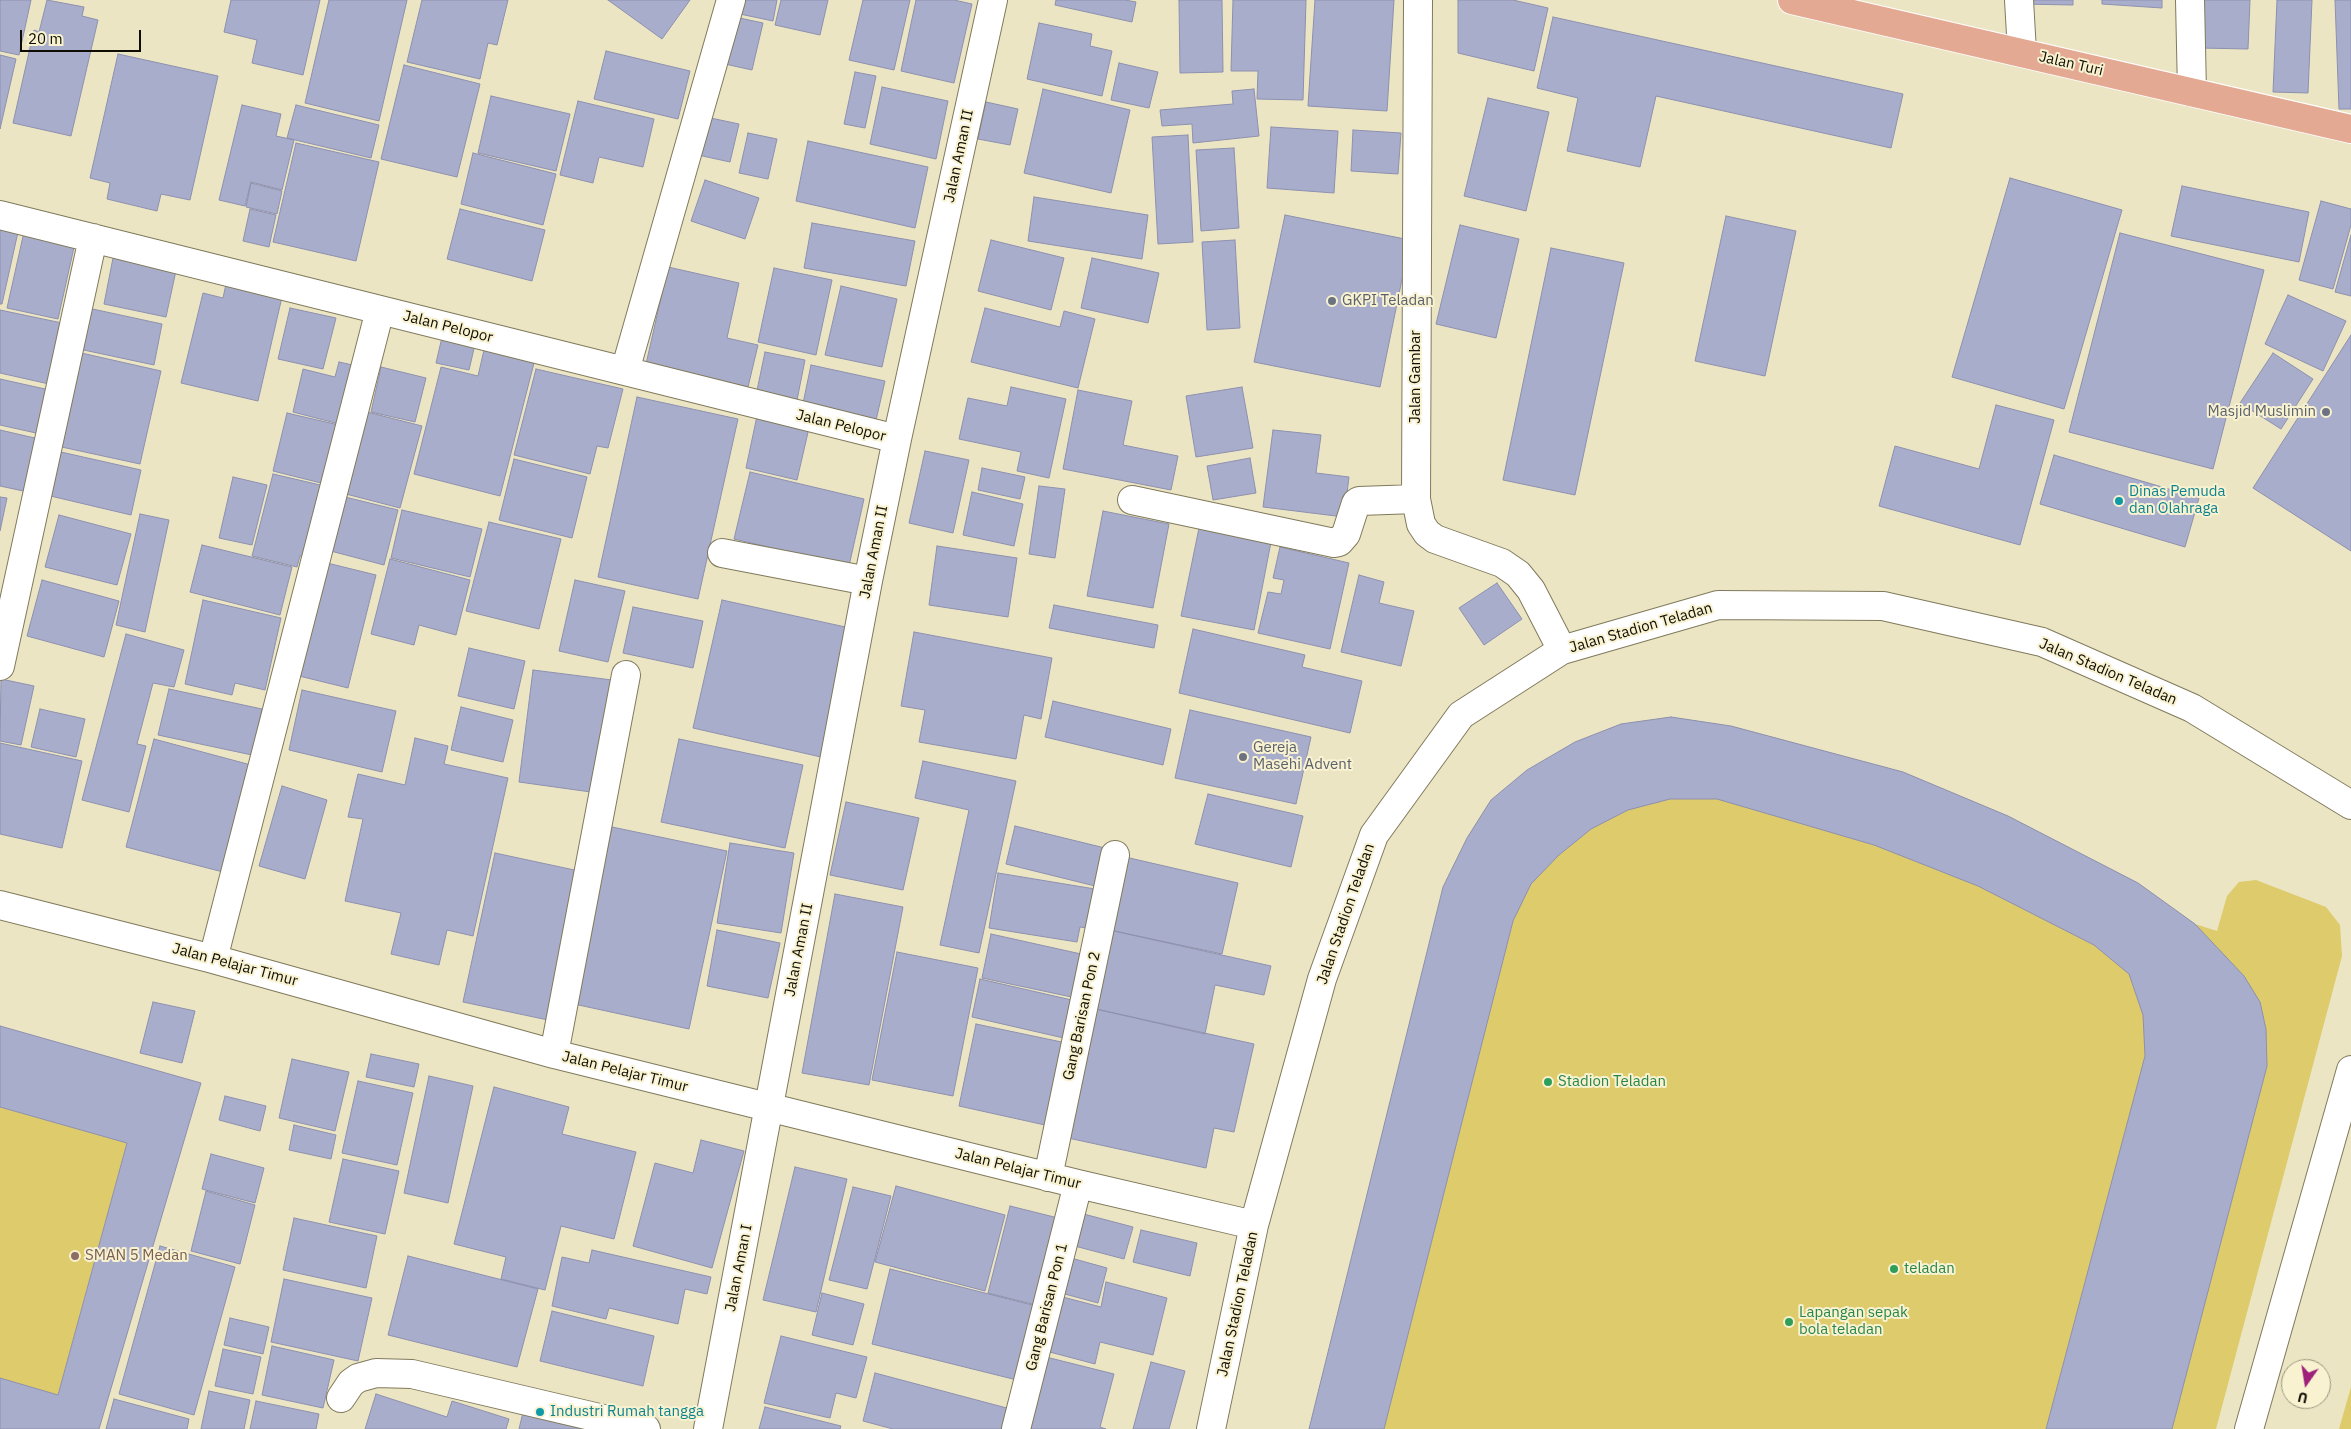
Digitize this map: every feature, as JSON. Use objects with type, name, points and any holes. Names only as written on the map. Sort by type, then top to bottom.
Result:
[{"type":"main road","name":"Jalan Turi","points":[[1792,0],[2351,128]]},
{"type":"street","points":[[625,371],[731,0]]},
{"type":"street","name":"Jalan Aman II","points":[[770,1107],[868,581],[993,0]]},
{"type":"street","name":"Jalan Gambar","points":[[1418,0],[1416,499],[1421,524],[1431,536],[1502,563],[1518,574],[1531,590],[1562,650]]},
{"type":"street","points":[[2019,0],[2022,52]]},
{"type":"street","points":[[2190,0],[2192,92]]},
{"type":"street","name":"Jalan Pelopor","points":[[0,215],[897,440]]},
{"type":"street","points":[[0,666],[93,238]]},
{"type":"street","points":[[213,959],[380,310]]},
{"type":"street","points":[[1132,500],[1334,543],[1339,542],[1346,534],[1356,503],[1359,501],[1416,499]]},
{"type":"street","points":[[722,553],[868,581]]},
{"type":"street","name":"Jalan Stadion Teladan","points":[[1211,1429],[1254,1226],[1322,979],[1374,835],[1461,715],[1562,650],[1718,605],[1883,606],[2042,642],[2192,708],[2351,805]]},
{"type":"street","points":[[554,1054],[626,674]]},
{"type":"street","name":"Gang Barisan Pon 2","points":[[1048,1176],[1115,855]]},
{"type":"street","name":"Jalan Pelajar Timur","points":[[0,905],[213,959],[554,1054],[1254,1226]]},
{"type":"street","points":[[2249,1429],[2351,1070]]},
{"type":"street","name":"Jalan Aman I","points":[[708,1429],[770,1107]]},
{"type":"street","name":"Gang Barisan Pon 1","points":[[1016,1429],[1078,1184]]},
{"type":"street","points":[[341,1398],[351,1383],[358,1378],[376,1373],[412,1374],[646,1429]]},
{"type":"shaded area","name":"Stadion Teladan","points":[[1671,717],[1731,726],[1903,772],[2008,816],[2138,883],[2195,924],[2217,931],[2227,896],[2239,882],[2256,880],[2326,907],[2340,925],[2342,956],[2216,1429],[1309,1429],[1443,887],[1467,838],[1491,800],[1621,724]]},
{"type":"shaded area","points":[[0,1107],[127,1143],[58,1395],[0,1378]]},
{"type":"shaded area","points":[[2351,1387],[2351,1429],[2339,1429]]},
{"type":"building","points":[[0,0],[31,0],[19,55],[0,51]]},
{"type":"building","points":[[47,0],[84,7],[82,16],[98,20],[71,136],[13,123],[34,30],[39,32]]},
{"type":"building","points":[[231,0],[320,0],[303,75],[252,63],[257,40],[224,32]]},
{"type":"building","points":[[329,0],[407,0],[379,121],[305,103]]},
{"type":"building","points":[[422,0],[508,0],[497,45],[488,43],[480,79],[407,62]]},
{"type":"building","points":[[608,0],[690,0],[662,39]]},
{"type":"building","points":[[738,0],[777,0],[773,21],[735,13]]},
{"type":"building","points":[[781,0],[828,0],[820,35],[775,25]]},
{"type":"building","points":[[863,0],[910,0],[894,70],[849,60]]},
{"type":"building","points":[[916,0],[954,0],[972,4],[954,83],[901,71]]},
{"type":"building","points":[[1056,0],[1125,0],[1136,2],[1132,22],[1055,5]]},
{"type":"building","points":[[1179,0],[1222,0],[1223,72],[1180,73]]},
{"type":"building","points":[[1233,0],[1306,0],[1303,100],[1257,99],[1258,71],[1231,71]]},
{"type":"building","points":[[1315,0],[1394,0],[1387,111],[1308,106]]},
{"type":"building","points":[[1458,0],[1513,0],[1548,8],[1534,71],[1458,53]]},
{"type":"building","points":[[2021,0],[2073,0],[2073,5],[2021,4]]},
{"type":"building","points":[[2102,0],[2162,0],[2162,8],[2102,4]]},
{"type":"building","points":[[2201,0],[2250,0],[2248,49],[2200,48]]},
{"type":"building","points":[[2277,0],[2312,0],[2308,93],[2273,92]]},
{"type":"building","points":[[2335,0],[2351,0],[2351,109],[2339,109]]},
{"type":"building","points":[[735,17],[763,23],[752,70],[725,64]]},
{"type":"building","points":[[1553,17],[1903,94],[1891,148],[1656,96],[1640,167],[1567,151],[1578,98],[1537,88]]},
{"type":"building","points":[[1039,23],[1092,34],[1090,46],[1112,51],[1102,96],[1027,79]]},
{"type":"building","points":[[606,51],[690,71],[678,119],[594,99]]},
{"type":"building","points":[[118,54],[218,76],[190,200],[161,194],[157,211],[107,199],[110,183],[90,178]]},
{"type":"building","points":[[0,55],[16,59],[0,129]]},
{"type":"building","points":[[1119,63],[1158,72],[1149,108],[1111,100]]},
{"type":"building","points":[[404,65],[480,84],[457,177],[381,159]]},
{"type":"building","points":[[855,72],[876,76],[865,128],[844,124]]},
{"type":"building","points":[[882,87],[948,101],[936,159],[870,144]]},
{"type":"building","points":[[1043,89],[1130,110],[1111,193],[1024,173]]},
{"type":"building","points":[[1254,89],[1259,136],[1193,143],[1192,124],[1162,126],[1160,110],[1233,104],[1232,91]]},
{"type":"building","points":[[491,96],[570,114],[556,171],[478,153]]},
{"type":"building","points":[[1488,98],[1549,112],[1526,211],[1464,196]]},
{"type":"building","points":[[578,101],[654,119],[643,167],[599,157],[593,183],[560,175]]},
{"type":"building","points":[[986,102],[1018,109],[1010,145],[978,139]]},
{"type":"building","points":[[242,105],[281,114],[276,136],[294,140],[282,190],[251,182],[245,206],[219,200]]},
{"type":"building","points":[[296,105],[379,125],[371,158],[287,138]]},
{"type":"building","points":[[706,117],[739,124],[730,162],[698,155]]},
{"type":"building","points":[[1271,127],[1338,131],[1334,193],[1267,188]]},
{"type":"building","points":[[1353,130],[1401,133],[1398,174],[1351,171]]},
{"type":"building","points":[[748,133],[777,139],[768,179],[739,173]]},
{"type":"building","points":[[1188,135],[1193,242],[1158,244],[1152,137]]},
{"type":"building","points":[[808,141],[928,167],[915,228],[796,201]]},
{"type":"building","points":[[296,143],[379,162],[356,261],[273,242]]},
{"type":"building","points":[[1234,148],[1239,228],[1201,231],[1196,150]]},
{"type":"building","points":[[473,153],[556,174],[543,225],[461,204]]},
{"type":"building","points":[[2010,178],[2122,210],[2064,409],[1952,377]]},
{"type":"building","points":[[705,180],[759,198],[745,239],[691,221]]},
{"type":"building","points":[[251,183],[282,191],[277,214],[246,207]]},
{"type":"building","points":[[2182,186],[2309,212],[2299,262],[2171,236]]},
{"type":"building","points":[[1034,197],[1148,215],[1142,259],[1028,241]]},
{"type":"building","points":[[2321,201],[2351,209],[2351,225],[2333,289],[2299,280]]},
{"type":"building","points":[[250,209],[276,215],[269,247],[243,241]]},
{"type":"building","points":[[460,209],[545,230],[532,281],[447,259]]},
{"type":"building","name":"GKPI Teladan","points":[[1285,215],[1410,240],[1380,387],[1254,362]]},
{"type":"building","points":[[1726,216],[1796,231],[1765,376],[1695,361]]},
{"type":"building","points":[[812,223],[915,241],[906,286],[804,268]]},
{"type":"building","points":[[1460,225],[1519,239],[1496,338],[1436,324]]},
{"type":"building","points":[[0,228],[18,232],[2,304],[0,304]]},
{"type":"building","points":[[24,232],[75,243],[58,319],[7,308]]},
{"type":"building","points":[[2120,233],[2264,270],[2213,469],[2069,432]]},
{"type":"building","points":[[2351,235],[2351,296],[2335,292]]},
{"type":"building","points":[[991,240],[1064,258],[1051,310],[978,291]]},
{"type":"building","points":[[1235,240],[1240,328],[1207,330],[1202,242]]},
{"type":"building","points":[[1551,248],[1624,263],[1575,495],[1503,480]]},
{"type":"building","points":[[114,253],[177,266],[166,317],[104,304]]},
{"type":"building","points":[[1092,258],[1159,273],[1148,323],[1081,308]]},
{"type":"building","points":[[668,267],[739,283],[727,338],[758,345],[748,387],[646,364]]},
{"type":"building","points":[[774,268],[832,280],[816,355],[758,342]]},
{"type":"building","points":[[226,284],[282,297],[258,401],[181,383],[203,293],[223,298]]},
{"type":"building","points":[[841,286],[897,299],[882,367],[825,355]]},
{"type":"building","points":[[2288,295],[2346,321],[2323,371],[2265,344]]},
{"type":"building","points":[[88,308],[162,324],[154,365],[79,349]]},
{"type":"building","points":[[290,308],[336,318],[323,369],[278,359]]},
{"type":"building","points":[[985,308],[1060,327],[1064,311],[1095,319],[1078,388],[971,362]]},
{"type":"building","points":[[0,310],[62,323],[49,384],[0,373]]},
{"type":"building","points":[[443,333],[476,340],[469,370],[436,363]]},
{"type":"building","name":"Masjid Muslimin","points":[[2351,335],[2351,551],[2253,488]]},
{"type":"building","points":[[484,350],[534,363],[500,496],[414,474],[441,367],[478,376]]},
{"type":"building","points":[[77,352],[161,371],[140,464],[57,446]]},
{"type":"building","points":[[765,352],[805,360],[795,410],[755,400]]},
{"type":"building","points":[[2273,353],[2313,379],[2281,429],[2240,403]]},
{"type":"building","points":[[339,362],[357,366],[343,425],[293,412],[303,369],[335,377]]},
{"type":"building","points":[[811,365],[885,381],[874,429],[801,413]]},
{"type":"building","points":[[381,367],[426,378],[415,422],[371,412]]},
{"type":"building","points":[[536,369],[623,389],[608,448],[597,446],[590,474],[514,455]]},
{"type":"building","points":[[0,379],[54,391],[45,435],[0,425]]},
{"type":"building","points":[[1011,387],[1066,399],[1049,478],[1017,471],[1021,452],[959,439],[968,398],[1007,406]]},
{"type":"building","points":[[1242,387],[1253,448],[1196,457],[1186,396]]},
{"type":"building","points":[[1078,390],[1132,401],[1123,445],[1178,456],[1171,490],[1063,469]]},
{"type":"building","points":[[637,397],[738,419],[698,599],[598,577]]},
{"type":"building","points":[[1996,405],[2054,420],[2020,545],[1879,506],[1895,446],[1979,469]]},
{"type":"building","points":[[367,412],[422,426],[400,508],[346,494]]},
{"type":"building","points":[[287,413],[343,426],[329,485],[273,471]]},
{"type":"building","points":[[757,416],[809,428],[797,480],[746,468]]},
{"type":"building","points":[[0,430],[39,439],[28,492],[0,486]]},
{"type":"building","points":[[1273,430],[1321,435],[1316,473],[1349,477],[1344,517],[1263,507]]},
{"type":"building","points":[[52,450],[141,470],[131,515],[42,494]]},
{"type":"building","points":[[925,451],[969,460],[953,533],[909,523]]},
{"type":"building","name":"Dinas Pemuda dan Olahraga","points":[[2054,455],[2199,498],[2185,547],[2040,504]]},
{"type":"building","points":[[1250,458],[1256,493],[1213,500],[1207,466]]},
{"type":"building","points":[[514,459],[587,477],[572,538],[499,520]]},
{"type":"building","points":[[982,468],[1025,477],[1020,499],[978,490]]},
{"type":"building","points":[[750,472],[864,499],[849,566],[734,539]]},
{"type":"building","points":[[273,474],[329,487],[312,559],[300,556],[297,567],[252,556]]},
{"type":"building","points":[[233,477],[267,485],[252,545],[219,538]]},
{"type":"building","points":[[1039,486],[1065,489],[1055,558],[1029,554]]},
{"type":"building","points":[[972,492],[1023,504],[1014,546],[963,535]]},
{"type":"building","points":[[337,495],[398,510],[384,565],[323,549]]},
{"type":"building","points":[[0,497],[7,498],[0,531]]},
{"type":"building","points":[[402,510],[482,529],[470,577],[391,558]]},
{"type":"building","points":[[1103,511],[1169,524],[1153,608],[1087,596]]},
{"type":"building","points":[[140,514],[169,520],[145,632],[116,625]]},
{"type":"building","points":[[59,515],[131,534],[117,585],[45,567]]},
{"type":"building","points":[[489,522],[561,539],[539,629],[466,611]]},
{"type":"building","points":[[1199,528],[1271,542],[1254,630],[1181,616]]},
{"type":"building","points":[[202,545],[292,567],[280,615],[190,592]]},
{"type":"building","points":[[937,546],[1017,558],[1008,617],[929,605]]},
{"type":"building","points":[[1280,547],[1349,563],[1330,649],[1258,633],[1268,592],[1281,594],[1284,580],[1273,578]]},
{"type":"building","points":[[390,559],[470,580],[456,635],[419,625],[414,645],[371,634]]},
{"type":"building","points":[[319,561],[376,575],[348,688],[291,674]]},
{"type":"building","points":[[1359,575],[1384,582],[1379,603],[1414,611],[1401,666],[1341,652]]},
{"type":"building","points":[[42,580],[119,601],[104,657],[27,636]]},
{"type":"building","points":[[575,580],[625,591],[608,662],[559,651]]},
{"type":"building","points":[[1497,583],[1522,619],[1484,645],[1459,608]]},
{"type":"building","points":[[203,600],[281,618],[265,690],[235,683],[232,695],[185,684]]},
{"type":"building","points":[[722,600],[850,628],[821,757],[693,728]]},
{"type":"building","points":[[1054,605],[1158,625],[1154,648],[1049,628]]},
{"type":"building","points":[[633,607],[703,621],[693,668],[623,653]]},
{"type":"building","points":[[1193,629],[1305,655],[1302,667],[1362,681],[1350,733],[1179,693]]},
{"type":"building","points":[[914,632],[1052,658],[1041,719],[1024,715],[1016,759],[919,742],[925,710],[901,706]]},
{"type":"building","points":[[126,634],[184,650],[174,687],[153,683],[137,744],[146,746],[129,812],[82,800]]},
{"type":"building","points":[[469,648],[525,661],[514,709],[458,696]]},
{"type":"building","points":[[533,670],[612,680],[598,793],[519,782]]},
{"type":"building","points":[[1,679],[34,686],[21,745],[0,741]]},
{"type":"building","points":[[169,689],[262,709],[252,755],[158,735]]},
{"type":"building","points":[[302,690],[396,711],[382,772],[289,750]]},
{"type":"building","points":[[1053,701],[1171,729],[1163,765],[1045,737]]},
{"type":"building","points":[[461,707],[513,720],[503,762],[451,750]]},
{"type":"building","points":[[40,709],[85,719],[76,757],[31,747]]},
{"type":"building","name":"Gereja Masehi Advent","points":[[1190,710],[1311,737],[1296,804],[1175,778]]},
{"type":"building","points":[[1671,717],[1731,726],[1903,772],[2008,816],[2138,883],[2195,924],[2244,976],[2260,1002],[2266,1029],[2267,1066],[2172,1429],[2046,1429],[2145,1056],[2143,1015],[2129,974],[2094,945],[1978,886],[1874,845],[1717,799],[1670,799],[1628,810],[1591,829],[1559,855],[1531,884],[1513,921],[1384,1429],[1309,1429],[1443,887],[1467,838],[1491,800],[1527,770],[1575,742],[1621,724]]},
{"type":"building","points":[[415,738],[448,746],[444,764],[508,778],[473,936],[447,930],[439,965],[391,954],[401,913],[345,901],[363,819],[348,817],[358,774],[405,785]]},
{"type":"building","points":[[154,739],[251,765],[223,872],[126,847]]},
{"type":"building","points":[[679,739],[803,765],[785,848],[661,822]]},
{"type":"building","points":[[0,743],[82,761],[62,848],[0,834]]},
{"type":"building","points":[[923,761],[1016,781],[979,953],[940,945],[969,810],[915,798]]},
{"type":"building","points":[[282,786],[327,800],[305,879],[259,866]]},
{"type":"building","points":[[1208,794],[1303,816],[1291,867],[1195,844]]},
{"type":"building","points":[[846,802],[919,818],[903,890],[830,875]]},
{"type":"building","points":[[1015,826],[1105,848],[1095,886],[1006,864]]},
{"type":"building","points":[[612,827],[727,851],[689,1029],[574,1004]]},
{"type":"building","points":[[730,843],[794,853],[781,933],[717,923]]},
{"type":"building","points":[[495,853],[579,871],[548,1020],[463,1002]]},
{"type":"building","points":[[1121,856],[1238,883],[1222,954],[1105,929]]},
{"type":"building","points":[[998,873],[1101,890],[1094,929],[1080,927],[1077,942],[989,928]]},
{"type":"building","points":[[835,894],[903,907],[869,1085],[802,1073]]},
{"type":"building","points":[[1105,929],[1271,966],[1264,995],[1215,985],[1205,1034],[1087,1007]]},
{"type":"building","points":[[717,930],[780,943],[768,998],[707,986]]},
{"type":"building","points":[[991,934],[1090,956],[1081,999],[982,978]]},
{"type":"building","points":[[897,952],[978,968],[953,1096],[872,1080]]},
{"type":"building","points":[[980,979],[1076,1001],[1068,1039],[972,1017]]},
{"type":"building","points":[[153,1002],[195,1011],[182,1063],[140,1053]]},
{"type":"building","points":[[1087,1007],[1254,1044],[1234,1132],[1214,1128],[1206,1168],[1059,1136]]},
{"type":"building","points":[[976,1024],[1071,1044],[1054,1127],[959,1106]]},
{"type":"building","name":"SMAN 5 Medan","points":[[0,1026],[201,1083],[99,1429],[0,1429],[0,1378],[58,1395],[127,1143],[0,1107]]},
{"type":"building","points":[[371,1054],[419,1064],[414,1087],[366,1077]]},
{"type":"building","points":[[292,1059],[349,1072],[335,1131],[279,1118]]},
{"type":"building","points":[[429,1076],[473,1086],[448,1203],[404,1193]]},
{"type":"building","points":[[358,1081],[413,1093],[397,1165],[342,1153]]},
{"type":"building","points":[[494,1087],[569,1107],[562,1134],[636,1152],[614,1239],[561,1226],[545,1290],[501,1279],[506,1257],[454,1244]]},
{"type":"building","points":[[225,1096],[266,1106],[260,1131],[219,1120]]},
{"type":"building","points":[[294,1125],[336,1135],[331,1159],[289,1150]]},
{"type":"building","points":[[701,1140],[744,1151],[712,1268],[633,1246],[655,1163],[693,1173]]},
{"type":"building","points":[[211,1154],[264,1168],[255,1203],[202,1189]]},
{"type":"building","points":[[343,1159],[399,1171],[385,1234],[329,1222]]},
{"type":"building","points":[[795,1167],[847,1179],[816,1312],[763,1300]]},
{"type":"building","points":[[896,1186],[1005,1215],[985,1291],[875,1262]]},
{"type":"building","points":[[853,1187],[891,1196],[867,1289],[829,1280]]},
{"type":"building","points":[[206,1191],[255,1205],[240,1264],[191,1251]]},
{"type":"building","points":[[1010,1206],[1066,1220],[1044,1307],[988,1293]]},
{"type":"building","points":[[1076,1212],[1133,1227],[1124,1259],[1067,1244]]},
{"type":"building","points":[[294,1218],[377,1236],[366,1288],[283,1270]]},
{"type":"building","points":[[1141,1230],[1197,1243],[1190,1276],[1133,1262]]},
{"type":"building","points":[[160,1246],[235,1267],[194,1415],[119,1394]]},
{"type":"building","points":[[592,1250],[711,1277],[707,1294],[685,1289],[678,1324],[609,1308],[606,1319],[552,1306],[562,1257],[589,1263]]},
{"type":"building","points":[[408,1256],[538,1289],[517,1367],[388,1335]]},
{"type":"building","points":[[1071,1258],[1107,1268],[1098,1303],[1061,1293]]},
{"type":"building","points":[[890,1269],[1044,1308],[1025,1382],[872,1344]]},
{"type":"building","points":[[284,1279],[372,1298],[358,1361],[271,1342]]},
{"type":"building","points":[[1106,1282],[1167,1298],[1153,1355],[1100,1342],[1095,1364],[1046,1351],[1059,1296],[1101,1307]]},
{"type":"building","points":[[822,1293],[864,1304],[853,1345],[812,1335]]},
{"type":"building","points":[[552,1311],[654,1336],[643,1386],[540,1361]]},
{"type":"building","points":[[230,1318],[269,1327],[263,1354],[224,1345]]},
{"type":"building","points":[[781,1336],[867,1357],[856,1398],[836,1393],[830,1418],[764,1403]]},
{"type":"building","points":[[272,1346],[334,1360],[323,1408],[262,1395]]},
{"type":"building","points":[[223,1349],[261,1357],[253,1394],[215,1386]]},
{"type":"building","points":[[1042,1356],[1114,1374],[1100,1427],[1106,1429],[1024,1429]]},
{"type":"building","points":[[1151,1362],[1185,1371],[1169,1429],[1133,1429]]},
{"type":"building","points":[[875,1373],[1018,1411],[1013,1429],[893,1429],[863,1421]]},
{"type":"building","points":[[209,1391],[250,1400],[244,1429],[201,1429]]},
{"type":"building","points":[[376,1394],[447,1417],[452,1401],[509,1419],[506,1429],[365,1429]]},
{"type":"building","points":[[114,1399],[189,1419],[187,1429],[106,1429]]},
{"type":"building","points":[[256,1401],[319,1414],[316,1429],[250,1429]]},
{"type":"building","name":"Industri Rumah tangga","points":[[525,1404],[588,1419],[586,1429],[519,1429]]},
{"type":"building","points":[[765,1407],[841,1426],[840,1429],[759,1429]]},
{"type":"place","name":"GKPI Teladan","points":[[1332,301]]},
{"type":"place","name":"Masjid Muslimin","points":[[2326,412]]},
{"type":"place","name":"Dinas Pemuda dan Olahraga","points":[[2119,501]]},
{"type":"place","name":"Gereja Masehi Advent","points":[[1243,757]]},
{"type":"place","name":"Stadion Teladan","points":[[1548,1082]]},
{"type":"place","name":"SMAN 5 Medan","points":[[75,1256]]},
{"type":"place","name":"teladan","points":[[1894,1269]]},
{"type":"place","name":"Lapangan sepak bola teladan","points":[[1789,1322]]},
{"type":"place","name":"Industri Rumah tangga","points":[[540,1412]]}]
